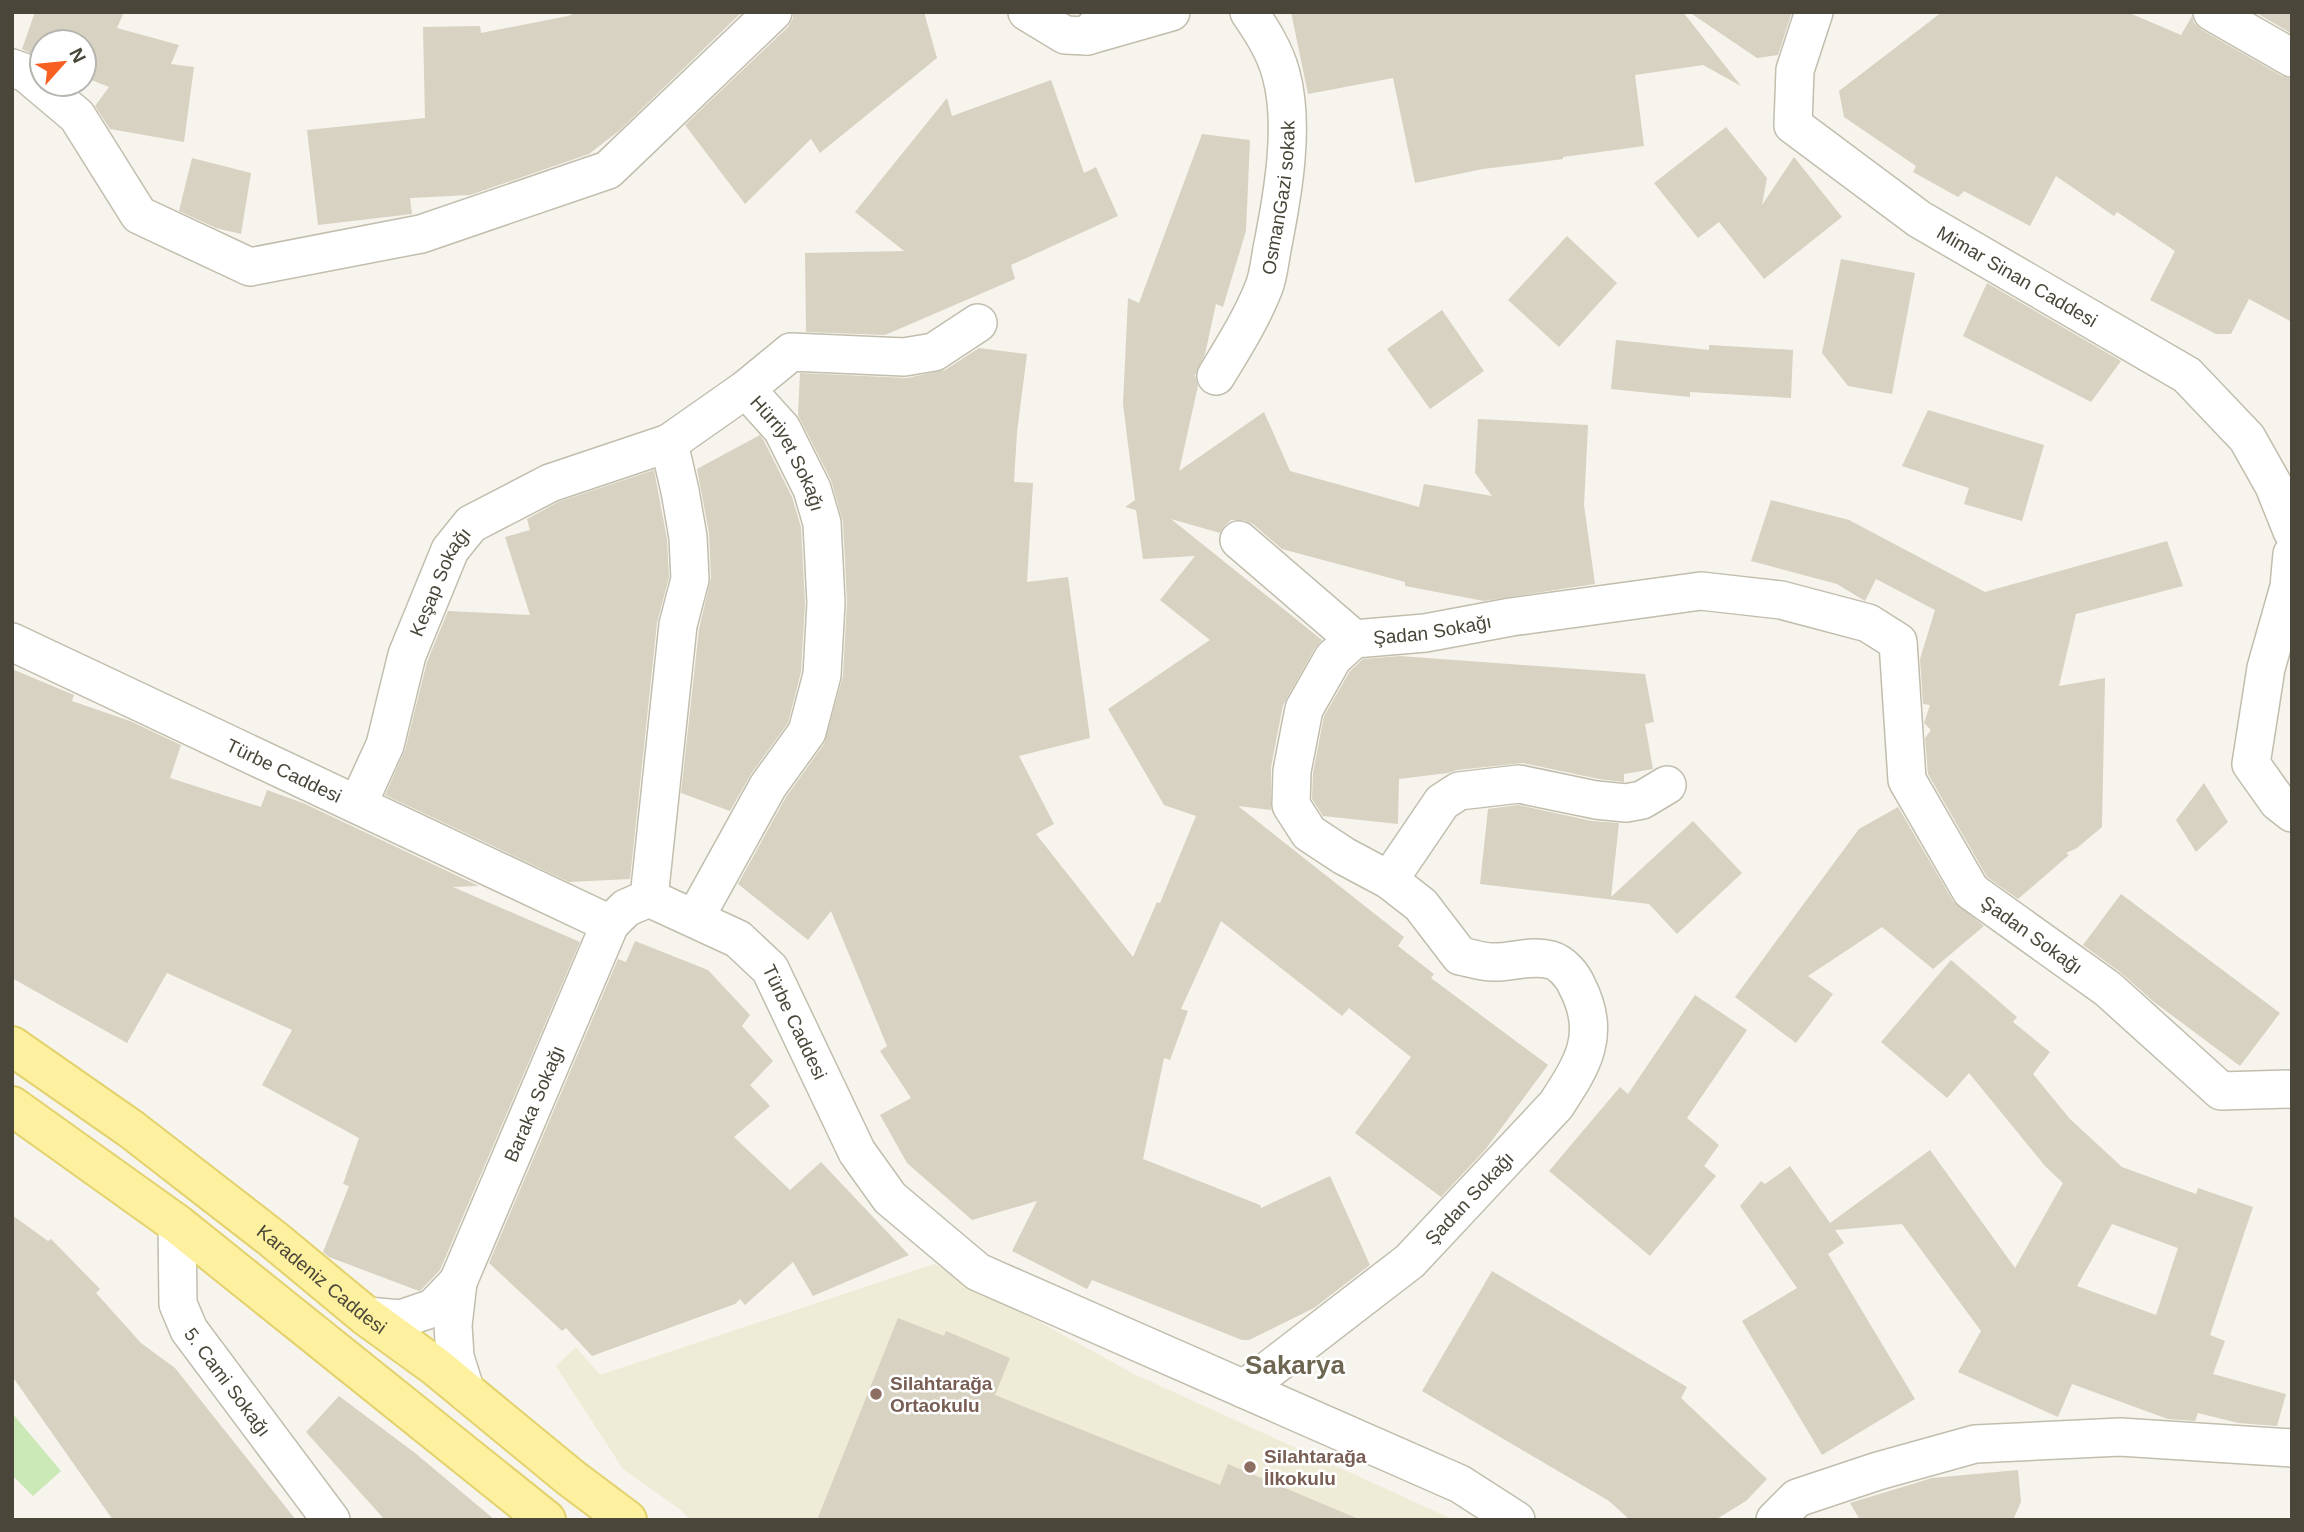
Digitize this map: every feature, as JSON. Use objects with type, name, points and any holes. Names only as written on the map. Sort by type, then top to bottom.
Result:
[{"type":"main road","name":"Karadeniz Caddesi","points":[[12,1046],[142,1138],[366,1315],[435,1366],[571,1478],[627,1520]]},
{"type":"main road","points":[[12,1106],[177,1224],[546,1520]]},
{"type":"street","points":[[12,68],[26,73],[77,116],[139,215],[250,267],[421,234],[608,170],[773,12]]},
{"type":"street","points":[[1027,12],[1065,35],[1098,24],[1171,12]]},
{"type":"street","name":"OsmanGazi sokak","points":[[1216,376],[1240,336],[1265,285],[1283,195],[1286,111],[1281,74],[1265,35],[1249,12]]},
{"type":"street","name":"Mimar Sinan Caddesi","points":[[1814,12],[1795,70],[1793,125],[1919,219],[2187,375],[2247,438],[2274,486],[2292,531]]},
{"type":"street","points":[[2212,12],[2292,58]]},
{"type":"street","points":[[746,388],[791,352],[904,357],[934,352],[978,323]]},
{"type":"street","name":"Hürriyet Sokağı","points":[[669,443],[746,388],[782,429],[812,489],[822,523],[827,603],[822,675],[807,732],[768,786],[695,918]]},
{"type":"street","points":[[610,924],[626,908],[649,898],[678,625],[690,579],[688,537],[669,443]]},
{"type":"street","name":"Keşap Sokağı","points":[[358,804],[385,745],[407,655],[450,550],[471,524],[550,483],[669,443]]},
{"type":"street","points":[[1239,540],[1354,639]]},
{"type":"street","points":[[2292,554],[2289,587],[2266,668],[2251,764],[2278,802],[2292,813]]},
{"type":"street","name":"Şadan Sokağı","points":[[1244,1388],[1410,1261],[1556,1105],[1585,1053],[1590,1025],[1586,1002],[1573,977],[1553,960],[1524,957],[1493,962],[1460,957],[1421,905],[1389,880],[1344,856],[1309,833],[1291,805],[1292,771],[1304,709],[1333,657],[1354,639],[1425,633],[1511,617],[1701,591],[1781,600],[1868,623],[1898,642],[1906,780],[1971,891],[2108,989],[2221,1091],[2292,1089]]},
{"type":"street","name":"Türbe Caddesi","points":[[12,642],[610,924]]},
{"type":"street","points":[[1389,880],[1442,802],[1459,791],[1519,783],[1596,800],[1626,803],[1642,800],[1667,785]]},
{"type":"street","name":"Türbe Caddesi","points":[[649,898],[738,939],[769,969],[857,1152],[890,1198],[978,1272],[1460,1484],[1516,1520]]},
{"type":"street","name":"Baraka Sokağı","points":[[466,1392],[454,1357],[453,1325],[458,1282],[610,924]]},
{"type":"street","name":"5. Cami Sokağı","points":[[177,1224],[178,1304],[189,1330],[331,1520]]},
{"type":"street","name":"Baraka Sokağı","points":[[366,1315],[401,1318],[433,1308],[458,1282]]},
{"type":"street","points":[[1775,1520],[1797,1498],[1878,1471],[1975,1444],[2120,1437],[2292,1448]]},
{"type":"shaded area","name":"Silahtarağa Ortaokulu","points":[[934,1264],[1134,1374],[1454,1520],[690,1520],[681,1510],[623,1469],[556,1366],[576,1347],[600,1375]]},
{"type":"green space","points":[[12,1413],[61,1471],[33,1496],[12,1475]]},
{"type":"building","points":[[35,12],[124,12],[117,28],[179,45],[171,64],[194,67],[184,142],[110,129],[95,106],[109,87],[98,83],[98,28],[29,28]]},
{"type":"building","points":[[579,12],[742,12],[620,130],[589,154],[470,195],[410,198],[412,214],[318,225],[307,130],[425,118],[423,27],[480,26],[481,33]]},
{"type":"building","points":[[793,12],[924,12],[937,58],[820,153],[811,139],[745,204],[685,125],[788,27]]},
{"type":"building","points":[[1291,12],[1683,12],[1741,86],[1703,65],[1635,75],[1644,146],[1483,169],[1415,183],[1393,78],[1308,94]]},
{"type":"building","points":[[1689,12],[1792,12],[1778,55],[1757,58]]},
{"type":"building","points":[[1942,12],[2127,12],[2181,35],[2192,16],[2194,23],[2202,30],[2282,76],[2292,79],[2292,322],[2249,299],[2231,334],[2216,334],[2150,300],[2175,251],[2117,212],[2114,216],[2056,176],[2030,226],[1964,191],[1958,197],[1913,172],[1916,166],[1844,117],[1839,91]]},
{"type":"building","points":[[2255,12],[2292,12],[2292,34]]},
{"type":"building","points":[[28,32],[28,52],[22,49]]},
{"type":"building","points":[[1051,80],[1084,173],[1096,167],[1118,216],[1011,265],[1015,279],[885,335],[806,332],[805,253],[904,251],[855,212],[947,98],[952,116]]},
{"type":"building","points":[[1726,127],[1767,178],[1762,205],[1794,157],[1842,217],[1764,279],[1719,222],[1698,238],[1654,183]]},
{"type":"building","points":[[1202,134],[1250,140],[1246,231],[1223,307],[1216,304],[1205,354],[1195,375],[1198,386],[1179,471],[1264,412],[1290,471],[1419,507],[1424,484],[1492,496],[1475,473],[1478,419],[1588,425],[1584,505],[1595,584],[1484,601],[1405,586],[1405,582],[1282,549],[1253,524],[1244,520],[1231,520],[1220,533],[1171,519],[1322,640],[1283,705],[1271,767],[1271,810],[1238,806],[1404,937],[1398,946],[1434,974],[1431,978],[1548,1065],[1485,1150],[1441,1197],[1355,1133],[1411,1057],[1349,1008],[1342,1016],[1221,921],[1181,1009],[1188,1011],[1170,1060],[1164,1058],[1143,1159],[1260,1205],[1261,1208],[1330,1176],[1370,1265],[1314,1308],[1249,1340],[1242,1340],[1092,1280],[1087,1289],[1012,1251],[1037,1201],[972,1220],[907,1163],[880,1115],[911,1098],[880,1051],[887,1046],[831,911],[808,940],[738,884],[786,797],[824,744],[843,676],[847,602],[843,522],[831,480],[798,415],[800,373],[907,378],[945,370],[979,348],[1027,354],[1014,482],[1033,483],[1027,582],[1068,577],[1090,738],[1019,756],[1054,824],[1036,834],[1133,957],[1157,902],[1160,903],[1196,816],[1164,805],[1108,709],[1210,640],[1160,600],[1195,556],[1143,559],[1136,510],[1125,507],[1135,500],[1123,404],[1128,298],[1139,303]]},
{"type":"building","points":[[192,158],[251,173],[241,234],[216,228],[179,211]]},
{"type":"building","points":[[1567,236],[1617,283],[1559,347],[1508,300]]},
{"type":"building","points":[[1841,259],[1915,273],[1892,394],[1848,386],[1822,353]]},
{"type":"building","points":[[1987,283],[2121,361],[2091,402],[1963,336]]},
{"type":"building","points":[[1442,310],[1484,371],[1430,409],[1387,349]]},
{"type":"building","points":[[1616,340],[1709,350],[1709,345],[1793,350],[1791,398],[1690,392],[1690,397],[1611,389]]},
{"type":"building","points":[[1928,410],[2044,445],[2022,521],[1964,504],[1969,488],[1902,466]]},
{"type":"building","points":[[760,435],[792,497],[801,527],[805,603],[801,672],[788,723],[751,774],[730,811],[681,793],[699,629],[711,578],[709,533],[697,469]]},
{"type":"building","points":[[654,470],[667,539],[669,577],[657,623],[630,879],[569,882],[385,795],[405,750],[427,662],[448,611],[530,615],[505,537],[530,530],[527,519],[558,502]]},
{"type":"building","points":[[1771,500],[1849,520],[1985,592],[2167,541],[2183,586],[2076,614],[2059,686],[2105,678],[2102,827],[2077,848],[2066,853],[2069,855],[2018,899],[1987,877],[1928,774],[1925,738],[1931,730],[1924,723],[1930,705],[1923,704],[1920,659],[1935,610],[1876,579],[1865,601],[1837,584],[1751,561]]},
{"type":"building","points":[[1400,656],[1645,674],[1654,722],[1645,724],[1653,769],[1624,774],[1624,782],[1523,763],[1457,770],[1399,779],[1398,824],[1323,816],[1312,799],[1313,773],[1324,716],[1350,671],[1363,659]]},
{"type":"building","points":[[12,669],[74,695],[72,701],[130,721],[181,745],[170,778],[261,807],[267,790],[303,803],[479,886],[453,887],[580,942],[440,1270],[421,1290],[329,1257],[323,1252],[349,1186],[343,1184],[359,1138],[262,1085],[292,1030],[167,973],[127,1043],[12,978]]},
{"type":"building","points":[[2204,783],[2228,822],[2196,852],[2176,820]]},
{"type":"building","points":[[1518,805],[1592,821],[1619,823],[1611,897],[1693,821],[1742,873],[1677,934],[1649,904],[1480,884],[1488,809]]},
{"type":"building","points":[[1898,807],[1953,901],[1984,926],[1933,969],[1882,927],[1808,976],[1833,994],[1796,1043],[1735,997],[1859,829]]},
{"type":"building","points":[[2121,894],[2280,1013],[2240,1066],[2083,945]]},
{"type":"building","points":[[635,941],[708,970],[750,1015],[742,1026],[773,1061],[750,1085],[770,1106],[734,1137],[790,1190],[821,1162],[909,1255],[813,1296],[793,1262],[745,1305],[740,1299],[735,1304],[592,1356],[566,1328],[562,1331],[489,1263],[618,959],[626,962]]},
{"type":"building","points":[[1951,960],[2017,1017],[2013,1022],[2050,1052],[2033,1074],[2070,1119],[2122,1167],[2196,1194],[2198,1188],[2253,1207],[2210,1335],[2225,1341],[2213,1374],[2286,1394],[2277,1426],[2238,1423],[2198,1413],[2195,1421],[2168,1419],[2072,1384],[2058,1417],[1958,1372],[1981,1331],[1902,1224],[1835,1230],[1844,1243],[1828,1254],[1915,1399],[1822,1455],[1742,1321],[1797,1288],[1740,1206],[1761,1181],[1765,1184],[1790,1166],[1830,1223],[1930,1150],[2015,1268],[2063,1183],[2045,1166],[1969,1073],[1947,1098],[1881,1042]],"holes":[[[2112,1224],[2178,1248],[2156,1315],[2077,1286]]]},
{"type":"building","points":[[1695,995],[1747,1030],[1687,1118],[1719,1145],[1704,1166],[1716,1176],[1650,1256],[1549,1171],[1620,1087],[1628,1094]]},
{"type":"building","points":[[12,1215],[48,1241],[51,1239],[100,1289],[96,1293],[141,1343],[175,1368],[296,1520],[113,1520],[12,1376]]},
{"type":"building","points":[[1492,1271],[1687,1387],[1681,1398],[1767,1479],[1746,1501],[1715,1520],[1630,1520],[1609,1501],[1422,1391]]},
{"type":"building","points":[[898,1318],[944,1336],[946,1331],[1010,1358],[995,1395],[1220,1485],[1228,1464],[1361,1520],[817,1520]]},
{"type":"building","points":[[339,1396],[415,1453],[495,1520],[385,1520],[306,1432]]},
{"type":"building","points":[[2018,1470],[2021,1502],[2013,1520],[1860,1520],[1850,1503],[1932,1478]]},
{"type":"place","name":"Silahtarağa Ortaokulu","points":[[876,1394]]},
{"type":"place","name":"Silahtarağa İlkokulu","points":[[1250,1467]]},
{"type":"district","name":"Sakarya","points":[[1295,1365]]}]
